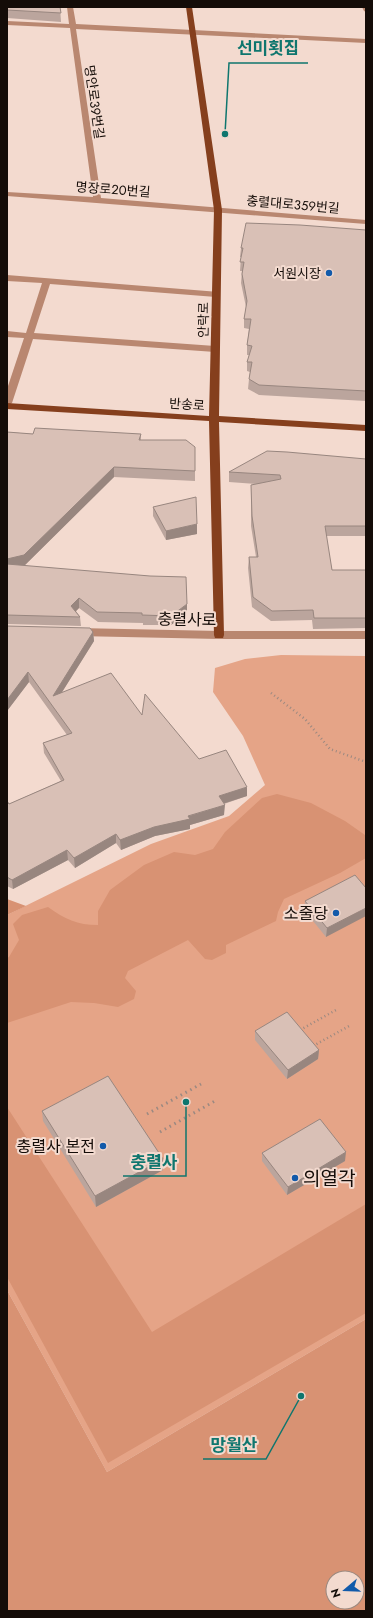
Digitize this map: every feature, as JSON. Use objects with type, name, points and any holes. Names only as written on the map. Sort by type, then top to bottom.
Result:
[{"type":"main road","name":"안락로","points":[[189,7],[218,210],[214,419],[219,635]]},
{"type":"main road","name":"반송로","points":[[7,406],[366,428]]},
{"type":"street","name":"명안로39번길","points":[[70,7],[97,200]]},
{"type":"street","points":[[7,23],[366,41]]},
{"type":"street","name":"명장로20번길","points":[[7,194],[218,210]]},
{"type":"street","name":"충렬대로359번길","points":[[218,210],[366,222]]},
{"type":"street","points":[[7,278],[216,294]]},
{"type":"street","points":[[7,403],[47,281]]},
{"type":"street","points":[[7,334],[215,349]]},
{"type":"street","name":"충렬사로","points":[[70,632],[219,635],[366,635]]},
{"type":"path","points":[[271,693],[304,719],[330,749],[366,762]]},
{"type":"path","points":[[298,1031],[336,1010]]},
{"type":"path","points":[[311,1046],[351,1025]]},
{"type":"path","points":[[148,1114],[201,1084]]},
{"type":"path","points":[[160,1132],[215,1101]]},
{"type":"shaded area","points":[[281,655],[366,656],[366,1319],[107,1472],[7,1290],[7,915],[151,844],[229,816],[265,785],[243,736],[213,692],[215,668],[245,659]]},
{"type":"shaded area","points":[[277,794],[311,803],[345,821],[365,835],[366,858],[340,873],[284,899],[276,921],[226,945],[226,953],[212,960],[205,959],[188,940],[128,971],[125,978],[136,991],[134,999],[118,1007],[94,1003],[71,1002],[7,1023],[7,958],[19,940],[13,924],[22,915],[48,907],[60,915],[77,922],[98,925],[98,911],[110,890],[144,865],[174,852],[195,855],[213,849],[225,832],[262,798]]},
{"type":"shaded area","points":[[7,899],[26,906],[7,915]]},
{"type":"shaded area","points":[[7,1107],[152,1332],[366,1204],[366,1313],[108,1463],[7,1277]]},
{"type":"shaded area","points":[[7,1290],[107,1472],[366,1319],[366,1611],[7,1611]]},
{"type":"building","points":[[7,7],[60,7],[61,13],[7,10]]},
{"type":"building","points":[[246,223],[366,230],[366,391],[259,385],[249,379],[252,362],[247,362],[252,346],[247,345],[251,319],[244,319],[247,301],[242,274],[244,262],[240,262]]},
{"type":"building","points":[[35,428],[141,434],[139,440],[186,440],[195,447],[195,471],[114,467],[24,555],[7,559],[7,432],[33,434]]},
{"type":"building","points":[[267,451],[366,459],[366,526],[325,526],[332,570],[366,570],[366,618],[314,618],[313,610],[272,611],[253,597],[249,557],[258,557],[252,516],[251,485],[281,479],[280,475],[229,472]]},
{"type":"building","points":[[196,497],[197,524],[166,531],[153,507]]},
{"type":"building","points":[[7,564],[150,576],[186,577],[187,604],[171,616],[142,615],[142,613],[97,612],[79,598],[71,606],[80,617],[7,615]]},
{"type":"building","points":[[7,626],[90,628],[93,632],[53,696],[111,673],[142,715],[145,694],[199,759],[226,750],[247,787],[219,796],[225,805],[188,816],[190,819],[154,827],[120,840],[116,834],[74,858],[67,850],[12,880],[7,877],[7,801],[9,804],[64,780],[43,743],[72,733],[28,672],[7,700]]},
{"type":"building","name":"소줄당","points":[[355,875],[366,888],[366,908],[327,928],[305,901]]},
{"type":"building","points":[[287,1012],[319,1050],[288,1070],[255,1031]]},
{"type":"building","name":"충렬사 본전","points":[[108,1076],[163,1159],[95,1196],[42,1111]]},
{"type":"building","name":"의열각","points":[[320,1119],[346,1152],[288,1187],[262,1153]]},
{"type":"place","name":"선미횟집","points":[[225,134]]},
{"type":"place","name":"서원시장","points":[[329,273]]},
{"type":"place","name":"소줄당","points":[[336,913]]},
{"type":"place","name":"충렬사","points":[[186,1102]]},
{"type":"place","name":"충렬사 본전","points":[[103,1146]]},
{"type":"place","name":"의열각","points":[[295,1178]]},
{"type":"place","name":"망월산","points":[[301,1396]]}]
